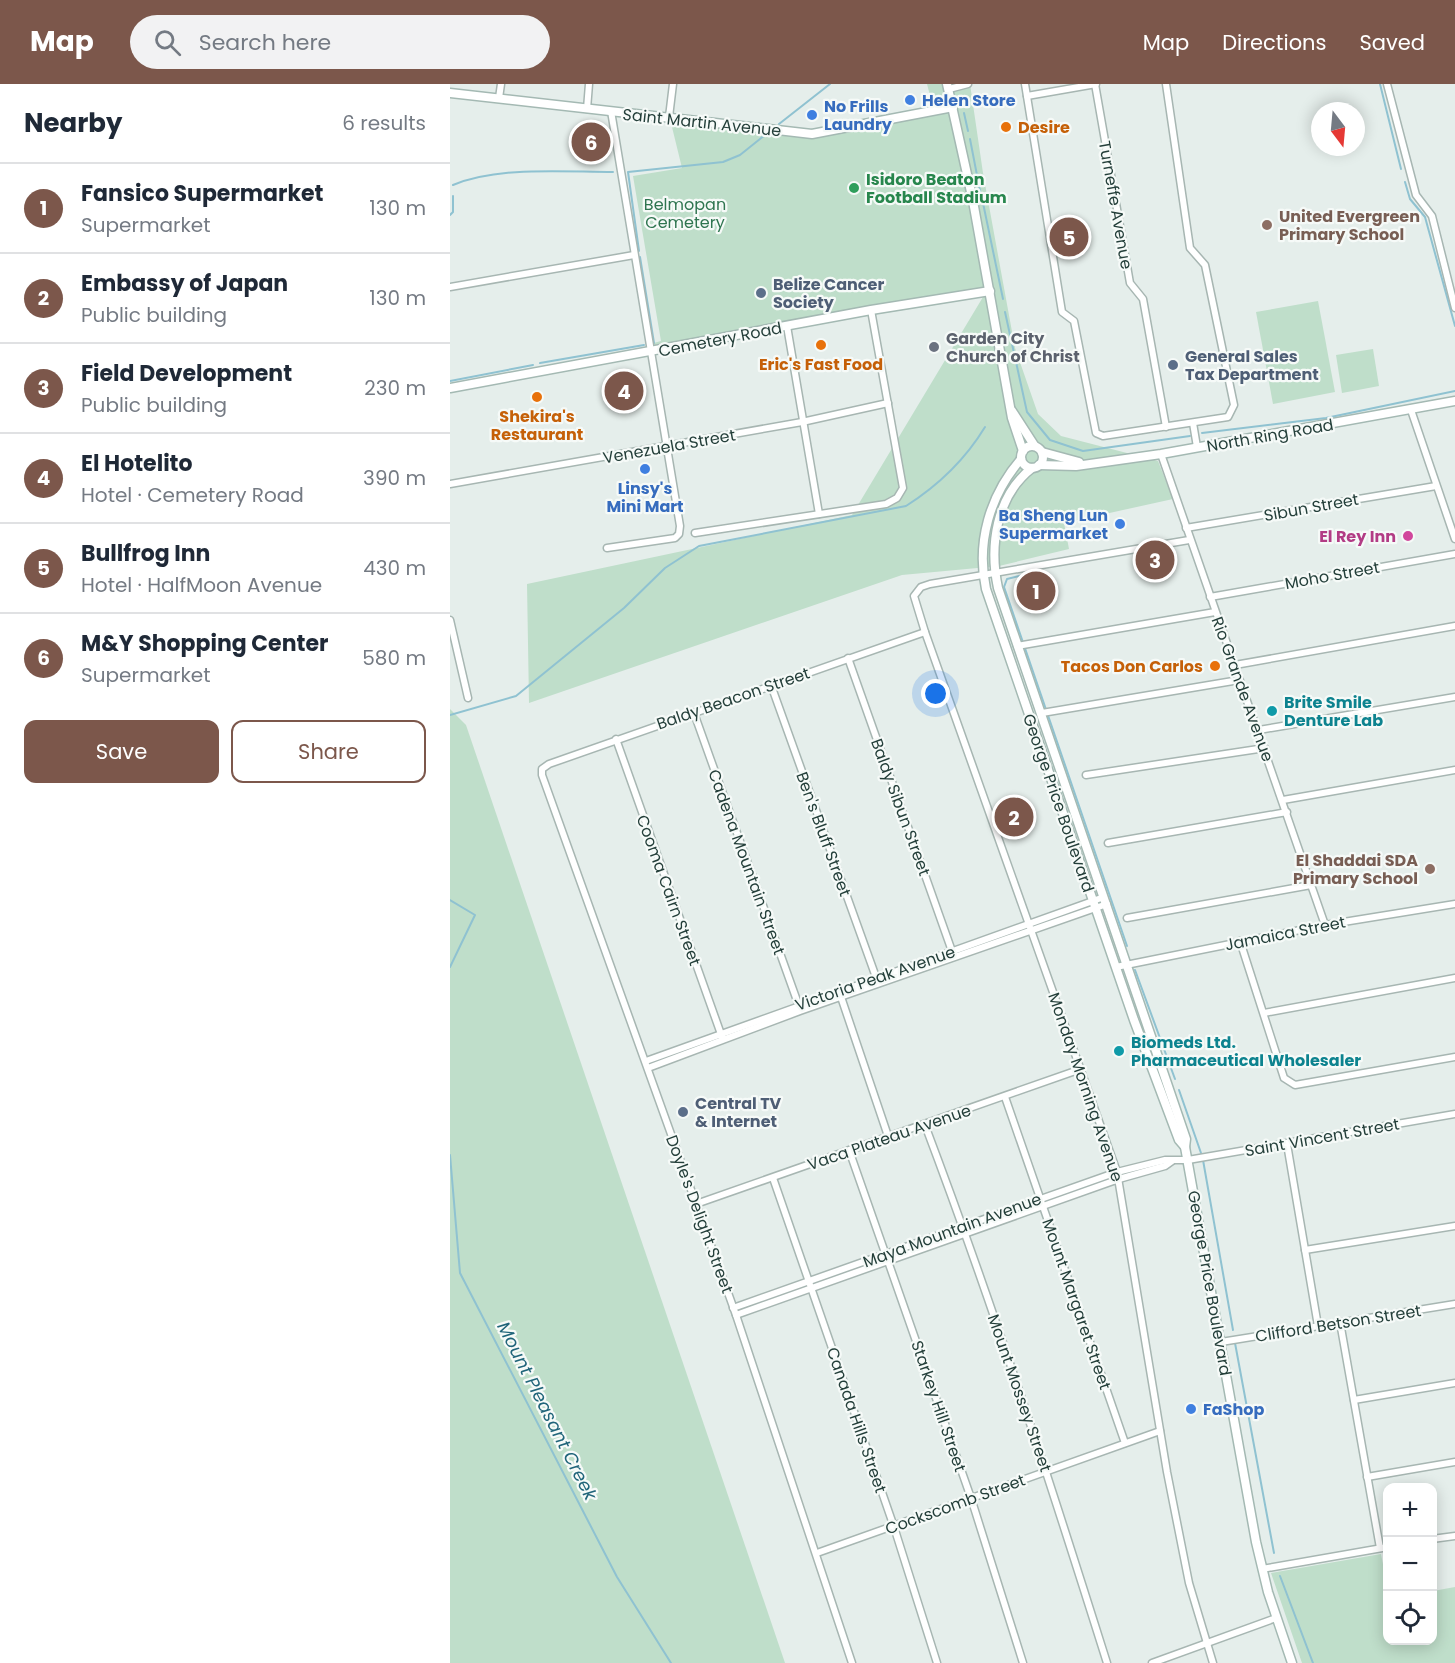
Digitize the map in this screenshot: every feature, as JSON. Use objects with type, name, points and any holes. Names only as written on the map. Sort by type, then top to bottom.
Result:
[{"type":"main road","points":[[948,87],[990,291],[1010,408],[1025,465],[1036,466],[1043,459],[1042,452],[1034,445],[1010,408]]},
{"type":"main road","name":"Saint Martin Avenue","points":[[450,93],[812,134],[953,107]]},
{"type":"main road","name":"Cemetery Road","points":[[450,388],[871,310],[990,291]]},
{"type":"main road","name":"North Ring Road","points":[[1036,466],[1070,466],[1161,454],[1455,401]]},
{"type":"main road","points":[[1022,455],[1034,445]]},
{"type":"main road","name":"North Ring Road","points":[[1042,452],[1085,464]]},
{"type":"main road","name":"George Price Boulevard","points":[[1022,455],[1005,482],[990,513],[982,544],[983,575],[1046,769],[1179,1140],[1185,1147]]},
{"type":"main road","name":"George Price Boulevard","points":[[1036,466],[1013,490],[1000,516],[993,548],[994,573],[1186,1139],[1185,1147],[1262,1569],[1292,1663]]},
{"type":"main road","points":[[990,513],[1000,516]]},
{"type":"main road","points":[[1046,769],[1058,765]]},
{"type":"street","points":[[500,98],[501,84]]},
{"type":"street","points":[[587,109],[589,84]]},
{"type":"street","points":[[669,117],[673,84]]},
{"type":"street","points":[[948,87],[968,84]]},
{"type":"street","points":[[1025,84],[1062,312],[1074,321],[1096,433],[1103,436],[1228,417],[1234,405],[1204,265],[1190,248],[1166,84]]},
{"type":"street","points":[[1027,96],[1096,84]]},
{"type":"street","name":"Turneffe Avenue","points":[[1096,84],[1130,283],[1143,299],[1166,427]]},
{"type":"street","points":[[1387,84],[1416,195],[1431,216],[1455,308]]},
{"type":"street","points":[[607,548],[675,538],[679,534],[667,446],[611,111]]},
{"type":"street","points":[[450,287],[634,255]]},
{"type":"street","points":[[695,533],[886,504],[897,498],[903,488],[871,310]]},
{"type":"street","points":[[787,326],[819,514]]},
{"type":"street","name":"Venezuela Street","points":[[450,484],[802,422],[888,403]]},
{"type":"street","points":[[1411,410],[1455,539]]},
{"type":"street","points":[[1193,423],[1197,447]]},
{"type":"street","name":"Rio Grande Avenue","points":[[1161,454],[1189,540],[1259,730],[1325,925]]},
{"type":"street","name":"Sibun Street","points":[[1185,528],[1436,486]]},
{"type":"street","points":[[983,575],[1189,540]]},
{"type":"street","name":"Moho Street","points":[[1210,597],[1455,554]]},
{"type":"street","name":"Monday Morning Avenue","points":[[983,575],[921,587],[914,596],[914,602],[1118,1175],[1160,1431],[1189,1583],[1213,1663]]},
{"type":"street","points":[[1017,646],[1215,612]]},
{"type":"street","points":[[450,620],[468,698]]},
{"type":"street","points":[[1235,665],[1455,626]]},
{"type":"street","name":"Baldy Beacon Street","points":[[542,768],[616,739],[925,632]]},
{"type":"street","name":"Baldy Sibun Street","points":[[848,658],[953,954]]},
{"type":"street","points":[[1042,714],[1239,680]]},
{"type":"street","name":"Ben's Bluff Street","points":[[771,685],[877,980]]},
{"type":"street","points":[[1259,730],[1455,697]]},
{"type":"street","name":"Cadena Mountain Street","points":[[694,713],[800,1008]]},
{"type":"street","name":"Cooma Cairn Street","points":[[616,739],[722,1037]]},
{"type":"street","points":[[1086,775],[1265,748]]},
{"type":"street","name":"Doyle's Delight Street","points":[[542,768],[542,775],[736,1316],[852,1663]]},
{"type":"street","points":[[1283,800],[1455,770]]},
{"type":"street","points":[[1108,843],[1287,812]]},
{"type":"street","points":[[1127,918],[1311,885]]},
{"type":"street","name":"Victoria Peak Avenue","points":[[647,1064],[1105,900]]},
{"type":"street","name":"Jamaica Street","points":[[1116,967],[1126,963],[1325,925],[1455,904]]},
{"type":"street","points":[[1240,941],[1284,1077],[1295,1084],[1455,1057]]},
{"type":"street","points":[[1263,1013],[1455,978]]},
{"type":"street","points":[[840,995],[888,1136]]},
{"type":"street","name":"Vaca Plateau Avenue","points":[[696,1204],[1081,1069]]},
{"type":"street","name":"Mount Margaret Street","points":[[1005,1097],[1125,1443]]},
{"type":"street","name":"Saint Vincent Street","points":[[1188,1160],[1455,1114]]},
{"type":"street","name":"Mount Mossey Street","points":[[925,1125],[964,1229],[1047,1471],[1107,1663]]},
{"type":"street","points":[[1287,1144],[1318,1326]]},
{"type":"street","name":"Starkey Hill Street","points":[[849,1150],[971,1498],[1023,1663]]},
{"type":"street","name":"Maya Mountain Avenue","points":[[733,1308],[888,1257],[1040,1198],[1172,1161],[1188,1160]]},
{"type":"street","name":"Maya Mountain Avenue","points":[[964,1229],[1043,1206],[1118,1175]]},
{"type":"street","name":"Canada Hills Street","points":[[773,1178],[894,1527],[937,1663]]},
{"type":"street","points":[[1305,1250],[1455,1226]]},
{"type":"street","name":"Maya Mountain Avenue","points":[[736,1316],[811,1284]]},
{"type":"street","name":"Clifford Betson Street","points":[[1221,1342],[1455,1304]]},
{"type":"street","points":[[1340,1322],[1368,1477],[1383,1544]]},
{"type":"street","points":[[1354,1400],[1455,1383]]},
{"type":"street","name":"Cockscomb Street","points":[[817,1553],[1160,1431]]},
{"type":"street","points":[[1368,1477],[1455,1462]]},
{"type":"street","points":[[1437,1538],[1455,1536]]},
{"type":"street","points":[[1262,1569],[1383,1548]]},
{"type":"street","points":[[1152,1663],[1276,1618]]},
{"type":"green space","name":"Belmopan Cemetery","points":[[927,84],[970,84],[983,173],[1015,348],[1038,414],[1061,436],[1158,461],[1173,499],[1064,523],[1069,549],[999,566],[902,575],[529,703],[527,584],[852,515],[983,297],[652,351],[650,344],[661,341],[633,176],[682,168],[671,123],[810,136],[934,111]]},
{"type":"green space","points":[[1318,301],[1335,392],[1273,404],[1256,312]]},
{"type":"green space","points":[[1373,349],[1379,386],[1342,393],[1336,355]]},
{"type":"green space","points":[[450,709],[466,725],[785,1663],[450,1663]]},
{"type":"green space","points":[[1381,1554],[1383,1645],[1437,1645],[1437,1590],[1455,1587],[1455,1663],[1302,1663],[1271,1573]]},
{"type":"waterway","points":[[779,124],[830,84]]},
{"type":"waterway","points":[[1380,84],[1401,169]]},
{"type":"waterway","points":[[960,96],[962,105]]},
{"type":"waterway","points":[[964,113],[968,131]]},
{"type":"waterway","points":[[639,251],[628,172],[723,162],[740,155],[765,135]]},
{"type":"waterway","points":[[970,139],[981,196]]},
{"type":"waterway","points":[[453,185],[490,175],[511,173],[613,172]]},
{"type":"waterway","points":[[1405,182],[1410,199],[1425,217],[1455,326]]},
{"type":"waterway","points":[[450,215],[453,212],[453,196]]},
{"type":"waterway","points":[[983,203],[1003,299]]},
{"type":"waterway","points":[[640,257],[654,343]]},
{"type":"waterway","points":[[1005,312],[1027,412],[1050,440],[1083,451],[1190,436]]},
{"type":"waterway","points":[[540,363],[644,345]]},
{"type":"waterway","points":[[450,381],[533,365]]},
{"type":"waterway","points":[[1202,433],[1326,418],[1455,391]]},
{"type":"waterway","points":[[450,715],[516,696],[624,608],[665,568],[699,546],[906,506],[950,471],[985,427]]},
{"type":"waterway","points":[[1040,571],[1007,579],[1004,587],[1127,946]]},
{"type":"waterway","name":"Mount Pleasant Creek","points":[[450,900],[475,915],[450,967]]},
{"type":"waterway","points":[[1135,970],[1175,1079]]},
{"type":"waterway","points":[[1179,1090],[1201,1153]]},
{"type":"waterway","name":"Mount Pleasant Creek","points":[[450,1155],[460,1273],[617,1577],[671,1663]]},
{"type":"waterway","points":[[1203,1160],[1233,1330]]},
{"type":"waterway","points":[[1235,1343],[1274,1553]]},
{"type":"waterway","points":[[1280,1576],[1313,1663]]},
{"type":"place","name":"Helen Store","points":[[910,100]]},
{"type":"place","name":"No Frills Laundry","points":[[812,115]]},
{"type":"place","name":"Desire","points":[[1006,127]]},
{"type":"place","name":"M&Y Shopping Center","points":[[591,142]]},
{"type":"place","name":"Isidoro Beaton Football Stadium","points":[[854,188]]},
{"type":"place","name":"United Evergreen Primary School","points":[[1267,225]]},
{"type":"place","name":"Bullfrog Inn","points":[[1069,237]]},
{"type":"place","name":"Belize Cancer Society","points":[[761,293]]},
{"type":"place","name":"Eric's Fast Food","points":[[821,345]]},
{"type":"place","name":"Garden City Church of Christ","points":[[934,347]]},
{"type":"place","name":"General Sales Tax Department","points":[[1173,365]]},
{"type":"place","name":"El Hotelito","points":[[624,391]]},
{"type":"place","name":"Shekira's Restaurant","points":[[537,397]]},
{"type":"place","name":"Linsy's Mini Mart","points":[[645,469]]},
{"type":"place","name":"Ba Sheng Lun Supermarket","points":[[1120,524]]},
{"type":"place","name":"El Rey Inn","points":[[1408,536]]},
{"type":"place","name":"Field Development","points":[[1155,560]]},
{"type":"place","name":"Fansico Supermarket","points":[[1036,591]]},
{"type":"place","name":"Tacos Don Carlos","points":[[1215,666]]},
{"type":"place","name":"Brite Smile Denture Lab","points":[[1272,711]]},
{"type":"place","name":"Embassy of Japan","points":[[1014,817]]},
{"type":"place","name":"El Shaddai SDA Primary School","points":[[1430,869]]},
{"type":"place","name":"Biomeds Ltd. Pharmaceutical Wholesaler","points":[[1119,1051]]},
{"type":"place","name":"Central TV & Internet","points":[[683,1112]]},
{"type":"place","name":"FaShop","points":[[1191,1409]]}]
